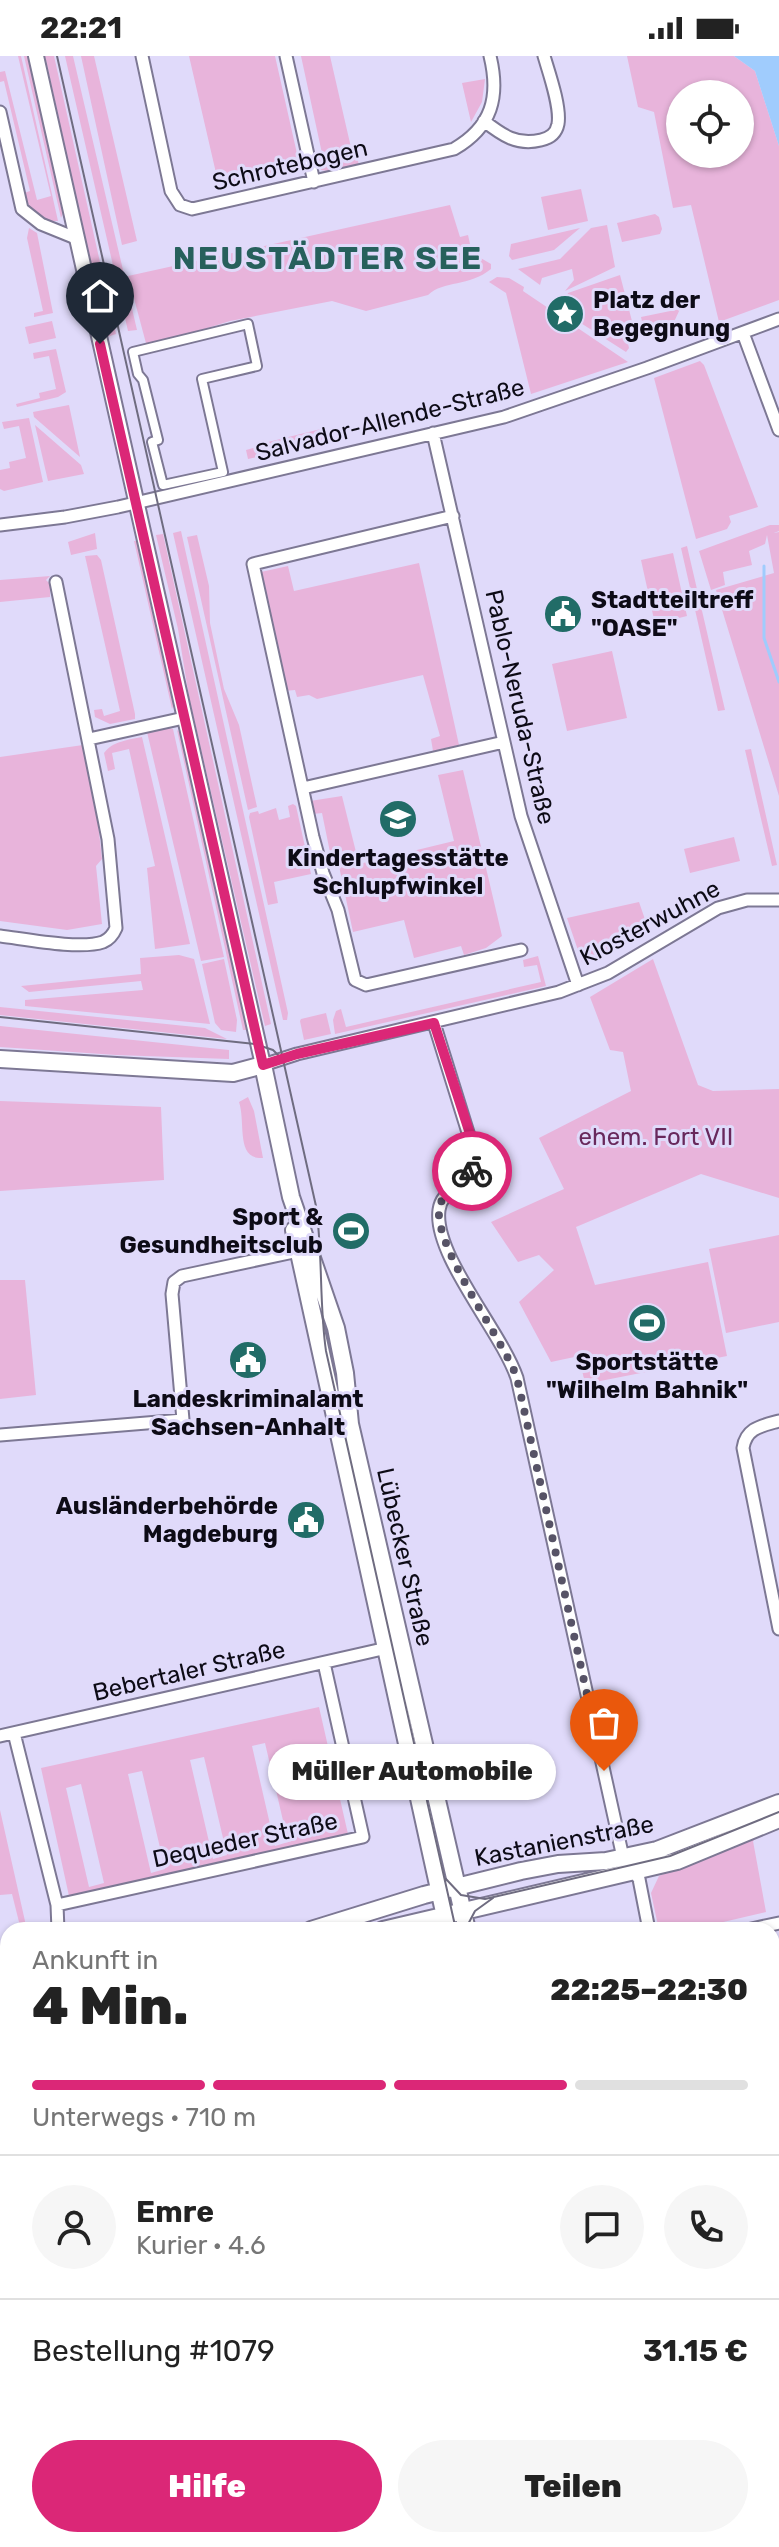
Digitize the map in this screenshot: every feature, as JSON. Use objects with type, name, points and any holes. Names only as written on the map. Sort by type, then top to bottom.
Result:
[{"type":"main road","points":[[0,1059],[233,1073],[263,1065]]},
{"type":"main road","name":"Lübecker Straße","points":[[263,1065],[291,1197],[298,1251],[387,1648],[447,1889]]},
{"type":"main road","name":"Lübecker Straße","points":[[291,1197],[336,1328],[345,1373],[350,1424],[452,1918]]},
{"type":"main road","name":"Kastanienstraße","points":[[338,1922],[447,1889],[547,1866],[625,1858],[679,1842],[779,1803]]},
{"type":"main road","name":"Kastanienstraße","points":[[429,1922],[677,1861],[779,1819]]},
{"type":"street","points":[[36,56],[263,1065]]},
{"type":"street","name":"Schrotebogen","points":[[142,56],[171,191],[180,205],[189,208],[447,152],[467,141],[484,121]]},
{"type":"street","points":[[286,56],[314,182]]},
{"type":"street","points":[[490,56],[495,95],[484,121],[519,142],[537,141],[554,133],[558,116],[544,56]]},
{"type":"street","points":[[0,112],[22,209],[41,224],[78,239]]},
{"type":"street","name":"Salvador-Allende-Straße","points":[[0,525],[65,517],[136,502],[524,411],[779,319]]},
{"type":"street","points":[[248,324],[257,366],[202,379],[223,472],[163,485],[152,442],[158,440],[133,352],[248,324]]},
{"type":"street","points":[[743,333],[779,430]]},
{"type":"street","name":"Pablo-Neruda-Straße","points":[[433,433],[530,847],[578,985]]},
{"type":"street","points":[[453,516],[253,564],[318,855],[338,910],[358,983],[367,985],[521,950]]},
{"type":"street","points":[[0,936],[86,943],[103,942],[114,932],[108,839],[56,582]]},
{"type":"street","points":[[89,739],[184,718]]},
{"type":"street","points":[[303,788],[504,742]]},
{"type":"street","name":"Klosterwuhne","points":[[263,1065],[297,1054],[539,998],[608,973],[718,908],[747,900],[779,900]]},
{"type":"street","points":[[434,1023],[475,1155],[469,1176],[441,1203],[441,1228],[453,1261],[499,1340],[517,1378],[625,1858],[635,1872],[647,1922]]},
{"type":"street","points":[[0,1435],[183,1420],[172,1294],[174,1282],[182,1276],[298,1251]]},
{"type":"street","points":[[779,1421],[750,1431],[743,1448],[779,1629]]},
{"type":"street","name":"Bebertaler Straße","points":[[0,1736],[387,1648]]},
{"type":"street","name":"Dequeder Straße","points":[[57,1905],[363,1837],[324,1663]]},
{"type":"street","points":[[14,1733],[57,1905],[58,1922]]},
{"type":"green space","points":[[18,56],[21,56],[58,221],[36,214],[28,205],[24,193],[30,191],[4,81],[0,82],[0,72],[5,71],[37,200],[51,196]]},
{"type":"green space","points":[[24,56],[30,56],[64,211],[61,218]]},
{"type":"green space","points":[[45,56],[54,56],[116,334],[107,337]]},
{"type":"green space","points":[[65,56],[73,56],[137,330],[128,331]]},
{"type":"green space","points":[[81,56],[94,56],[137,241],[122,245]]},
{"type":"green space","points":[[189,56],[275,56],[300,167],[219,186]]},
{"type":"green space","points":[[301,56],[330,56],[352,152],[359,165],[335,172],[321,170],[316,160],[323,158]]},
{"type":"green space","points":[[627,56],[734,56],[755,71],[779,146],[779,300],[719,322],[691,205],[673,208],[654,112],[638,107]]},
{"type":"green space","points":[[485,79],[482,102],[471,122],[462,83]]},
{"type":"green space","points":[[581,189],[588,221],[548,230],[541,197]]},
{"type":"green space","points":[[450,205],[460,237],[468,235],[472,253],[491,264],[491,269],[483,275],[442,287],[428,295],[366,311],[332,301],[230,321],[147,347],[128,276]]},
{"type":"green space","points":[[655,214],[662,229],[660,234],[622,242],[617,223]]},
{"type":"green space","points":[[607,225],[615,267],[565,291],[574,280],[572,269],[542,278],[540,285],[518,269],[560,259],[591,228]]},
{"type":"green space","points":[[29,228],[37,233],[53,313],[34,317],[34,313],[43,311],[27,238]]},
{"type":"green space","points":[[580,228],[554,250],[512,260],[509,256],[511,244]]},
{"type":"green space","points":[[620,275],[633,325],[625,330],[629,348],[626,352],[562,311],[568,293]]},
{"type":"green space","points":[[497,277],[509,278],[524,287],[523,291],[628,362],[531,394],[506,293],[489,282]]},
{"type":"green space","points":[[680,309],[673,324],[646,339],[641,317]]},
{"type":"green space","points":[[52,321],[56,338],[29,344],[25,327]]},
{"type":"green space","points":[[56,349],[66,392],[58,397],[17,407],[16,404],[40,398],[39,393],[56,389],[49,356],[34,359],[33,353]]},
{"type":"green space","points":[[700,361],[758,507],[729,516],[731,522],[727,529],[696,539],[654,378]]},
{"type":"green space","points":[[69,405],[80,457],[34,417],[33,412]]},
{"type":"green space","points":[[29,418],[43,482],[4,491],[0,489],[0,470],[10,468],[9,462],[26,458],[19,426],[4,429],[2,422]]},
{"type":"green space","points":[[35,425],[81,465],[84,474],[48,481]]},
{"type":"green space","points":[[325,428],[328,441],[248,459],[246,450],[260,444]]},
{"type":"green space","points":[[770,525],[779,525],[779,531],[774,533],[779,532],[779,796],[716,590],[774,573],[767,535],[765,544],[749,551],[752,565],[723,572],[725,585],[711,590],[699,551]]},
{"type":"green space","points":[[181,531],[288,1013],[287,1020],[283,1020],[173,533]]},
{"type":"green space","points":[[95,533],[97,549],[71,555],[68,542]]},
{"type":"green space","points":[[163,534],[271,1024],[265,1026],[189,697],[178,629],[156,535]]},
{"type":"green space","points":[[197,535],[209,586],[210,623],[224,689],[239,725],[257,807],[248,810],[187,537]]},
{"type":"green space","points":[[134,541],[137,541],[141,555],[175,702],[172,709]]},
{"type":"green space","points":[[687,546],[725,710],[718,711],[681,548]]},
{"type":"green space","points":[[673,553],[687,616],[655,624],[641,560]]},
{"type":"green space","points":[[97,555],[101,560],[135,714],[135,719],[110,724],[95,717],[94,710],[102,709],[104,716],[120,711],[85,556]]},
{"type":"green space","points":[[419,563],[459,745],[433,751],[431,739],[440,736],[423,675],[317,699],[309,695],[297,697],[295,690],[284,691],[261,572],[288,566],[294,591]]},
{"type":"green space","points":[[50,576],[46,580],[50,584],[50,597],[0,602],[0,580]]},
{"type":"green space","points":[[612,651],[627,718],[567,731],[552,664]]},
{"type":"green space","points":[[165,727],[173,729],[224,957],[201,961],[147,732]]},
{"type":"green space","points":[[177,730],[182,734],[247,1030],[243,1030]]},
{"type":"green space","points":[[142,737],[190,944],[155,949],[147,868],[155,866],[129,749],[112,753],[115,769],[108,771],[104,753],[108,749]]},
{"type":"green space","points":[[83,745],[96,806],[102,859],[96,866],[102,924],[67,930],[0,921],[0,757]]},
{"type":"green space","points":[[751,749],[777,865],[772,866],[745,750]]},
{"type":"green space","points":[[463,770],[502,936],[486,948],[464,955],[461,946],[414,958],[404,920],[353,932],[339,866],[326,866],[332,862],[322,813],[313,814],[310,801],[342,796],[359,864],[454,841],[438,775]]},
{"type":"green space","points":[[288,806],[296,806],[311,874],[274,882],[278,903],[268,905],[249,817],[250,813],[258,811],[259,814],[276,808],[279,820],[290,817]]},
{"type":"green space","points":[[734,837],[740,861],[690,873],[684,849]]},
{"type":"green space","points":[[639,902],[648,928],[589,965],[582,962],[567,918]]},
{"type":"green space","points":[[179,955],[194,959],[210,1024],[25,1006],[25,1000],[143,990],[141,981],[29,992],[21,986],[141,974],[140,958]]},
{"type":"green space","points":[[538,956],[546,986],[335,1034],[333,1020],[336,1011],[341,1009],[346,1027],[541,982],[537,965],[524,967],[523,960]]},
{"type":"green space","points":[[224,959],[237,1020],[236,1032],[221,1030],[215,1023],[202,964]]},
{"type":"green space","name":"ehem. Fort VII","points":[[653,959],[698,1085],[713,1091],[779,1089],[779,1198],[701,1174],[576,1227],[595,1285],[708,1262],[727,1356],[585,1384],[579,1356],[551,1362],[519,1302],[554,1270],[539,1255],[518,1262],[491,1222],[564,1189],[539,1138],[631,1091],[623,1052],[610,1050],[590,997]]},
{"type":"green space","points":[[0,1007],[205,1028],[227,1039],[0,1015]]},
{"type":"green space","points":[[326,1013],[331,1034],[304,1040],[301,1019]]},
{"type":"green space","points":[[0,1026],[229,1050],[229,1059],[0,1047]]},
{"type":"green space","points":[[248,1097],[254,1111],[263,1158],[248,1153],[243,1138],[239,1102]]},
{"type":"green space","points":[[0,1101],[161,1107],[164,1180],[0,1191]]},
{"type":"green space","points":[[779,1235],[779,1322],[726,1333],[709,1249]]},
{"type":"green space","points":[[0,1280],[25,1280],[36,1395],[0,1399]]},
{"type":"green space","points":[[319,1707],[348,1834],[69,1896],[41,1768]],"holes":[[[265,1743],[288,1842],[275,1846],[252,1746]],[[204,1757],[227,1855],[213,1859],[190,1760]],[[142,1771],[165,1869],[151,1873],[128,1774]],[[81,1784],[104,1883],[89,1887],[66,1788]]]},
{"type":"green space","points":[[0,1810],[25,1922],[19,1922],[12,1894],[0,1895]]},
{"type":"green space","points":[[764,1831],[753,1841],[766,1912],[723,1922],[657,1922],[651,1893],[659,1876]]},
{"type":"water","points":[[734,56],[779,56],[779,146],[755,71]]},
{"type":"waterway","points":[[764,566],[764,638],[779,682]]},
{"type":"tram line","points":[[57,56],[316,1206],[326,1351],[454,1922]]},
{"type":"tram line","points":[[0,1017],[255,1044],[273,1050],[284,1061]]},
{"type":"tram line","points":[[446,1879],[461,1895],[485,1899],[670,1856],[779,1812]]},
{"type":"tram line","points":[[469,1922],[475,1911],[493,1898]]},
{"type":"way so far","points":[[472,1171],[444,1197],[439,1208],[441,1228],[453,1261],[499,1340],[517,1378],[604,1771]]},
{"type":"place","name":"Platz der Begegnung","points":[[565,314]]},
{"type":"place","name":"Stadtteiltreff \"OASE\"","points":[[563,614]]},
{"type":"place","name":"Kindertagesstätte Schlupfwinkel","points":[[398,819]]},
{"type":"place","name":"Sport & Gesundheitsclub","points":[[351,1231]]},
{"type":"place","name":"Sportstätte \"Wilhelm Bahnik\"","points":[[647,1323]]},
{"type":"place","name":"Landeskriminalamt Sachsen-Anhalt","points":[[248,1360]]},
{"type":"place","name":"Ausländerbehörde Magdeburg","points":[[306,1520]]},
{"type":"place","name":"Müller Automobile","points":[[604,1771]]},
{"type":"district","name":"NEUSTÄDTER SEE","points":[[328,258]]},
{"type":"route","points":[[100,344],[263,1065],[297,1054],[434,1023],[474,1146],[472,1171]]}]
